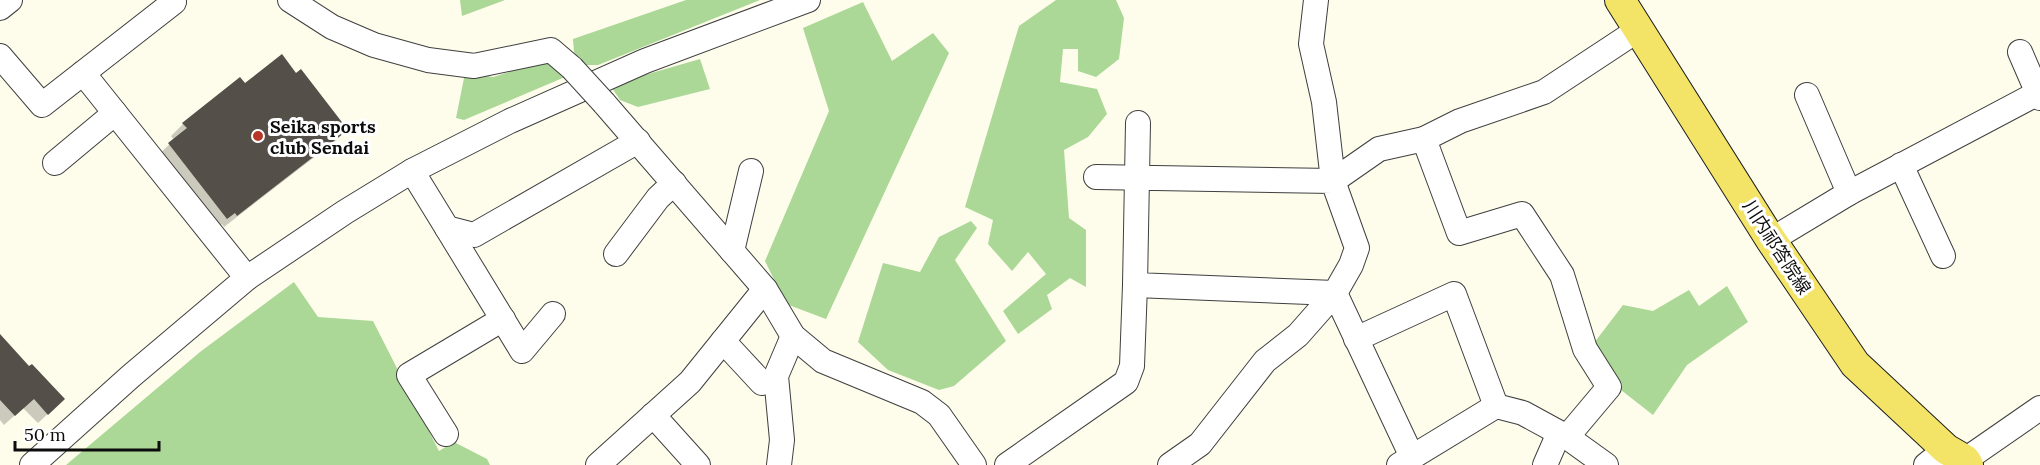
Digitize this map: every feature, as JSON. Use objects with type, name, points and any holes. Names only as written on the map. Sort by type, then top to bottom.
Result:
[{"type":"main road","name":"川内祁答院線","points":[[1620,0],[1771,240],[1855,364],[1951,460]]},
{"type":"street","points":[[0,8],[10,0]]},
{"type":"street","points":[[0,56],[42,105],[174,2],[173,0]]},
{"type":"street","points":[[290,0],[332,27],[374,45],[428,60],[474,66],[551,50],[572,68],[604,103],[765,289],[793,336],[823,361],[922,402],[939,415],[974,465]]},
{"type":"street","points":[[32,465],[131,376],[247,278],[345,212],[412,171],[510,121],[645,61],[808,0]]},
{"type":"street","points":[[1170,465],[1200,444],[1265,362],[1298,335],[1335,293],[1351,265],[1357,248],[1333,181],[1324,102],[1311,44],[1316,0]]},
{"type":"street","points":[[1096,177],[1333,181],[1379,149],[1424,139],[1460,121],[1544,92],[1638,30]]},
{"type":"street","points":[[1771,240],[1849,193],[2039,94],[2020,52]]},
{"type":"street","points":[[83,73],[247,278]]},
{"type":"street","points":[[1807,94],[1849,193]]},
{"type":"street","points":[[55,163],[115,113]]},
{"type":"street","points":[[1007,465],[1126,382],[1132,366],[1138,123]]},
{"type":"street","points":[[1424,139],[1459,233],[1522,214],[1562,275],[1585,349],[1609,387],[1563,435],[1545,465]]},
{"type":"street","points":[[447,228],[474,235],[638,141]]},
{"type":"street","points":[[1901,165],[1943,256]]},
{"type":"street","points":[[412,171],[522,351],[553,314]]},
{"type":"street","points":[[732,251],[751,171]]},
{"type":"street","points":[[616,254],[658,198],[674,183]]},
{"type":"street","points":[[1135,285],[1335,293]]},
{"type":"street","points":[[612,460],[653,415],[690,382],[765,289]]},
{"type":"street","points":[[1335,293],[1405,461],[1496,406],[1523,413],[1563,435],[1606,465]]},
{"type":"street","points":[[1356,339],[1454,294],[1496,406]]},
{"type":"street","points":[[446,434],[409,375],[503,319]]},
{"type":"street","points":[[779,465],[782,440],[776,376],[793,336]]},
{"type":"street","points":[[723,341],[762,383]]},
{"type":"street","points":[[1951,460],[2040,408]]},
{"type":"street","points":[[653,415],[698,465]]},
{"type":"green space","points":[[460,0],[505,0],[462,16]]},
{"type":"green space","points":[[686,0],[760,0],[598,65],[583,65],[574,52],[573,39]]},
{"type":"green space","points":[[1056,0],[1116,0],[1124,18],[1119,59],[1096,77],[1078,71],[1078,49],[1063,49],[1060,82],[1097,89],[1107,114],[1088,137],[1064,150],[1069,218],[1086,230],[1086,287],[1070,278],[1047,295],[1052,309],[1018,334],[1003,311],[1046,274],[1028,252],[1012,271],[988,244],[993,220],[965,207],[1019,26]]},
{"type":"green space","points":[[863,2],[892,61],[933,33],[949,53],[826,319],[786,304],[765,261],[829,111],[803,28]]},
{"type":"green space","points":[[550,59],[565,77],[464,120],[456,118],[465,73],[493,77]]},
{"type":"green space","points":[[700,59],[710,89],[638,107],[620,100],[610,85]]},
{"type":"green space","points":[[971,221],[977,228],[955,260],[1006,341],[954,386],[939,390],[888,370],[858,342],[883,263],[920,272],[939,237]]},
{"type":"green space","points":[[294,282],[318,317],[373,321],[439,451],[454,442],[487,459],[490,465],[66,465],[200,352]]},
{"type":"green space","points":[[1727,286],[1748,322],[1687,365],[1653,415],[1621,390],[1594,343],[1623,305],[1653,311],[1689,290],[1699,306]]},
{"type":"building","name":"Seika sports club Sendai","points":[[282,54],[296,73],[301,69],[348,130],[237,216],[235,213],[227,219],[168,143],[187,128],[182,123],[240,77],[245,83]]},
{"type":"building","points":[[0,334],[29,366],[32,364],[65,399],[48,415],[34,399],[15,416],[0,400]]},
{"type":"place","name":"Seika sports club Sendai","points":[[258,136]]}]
